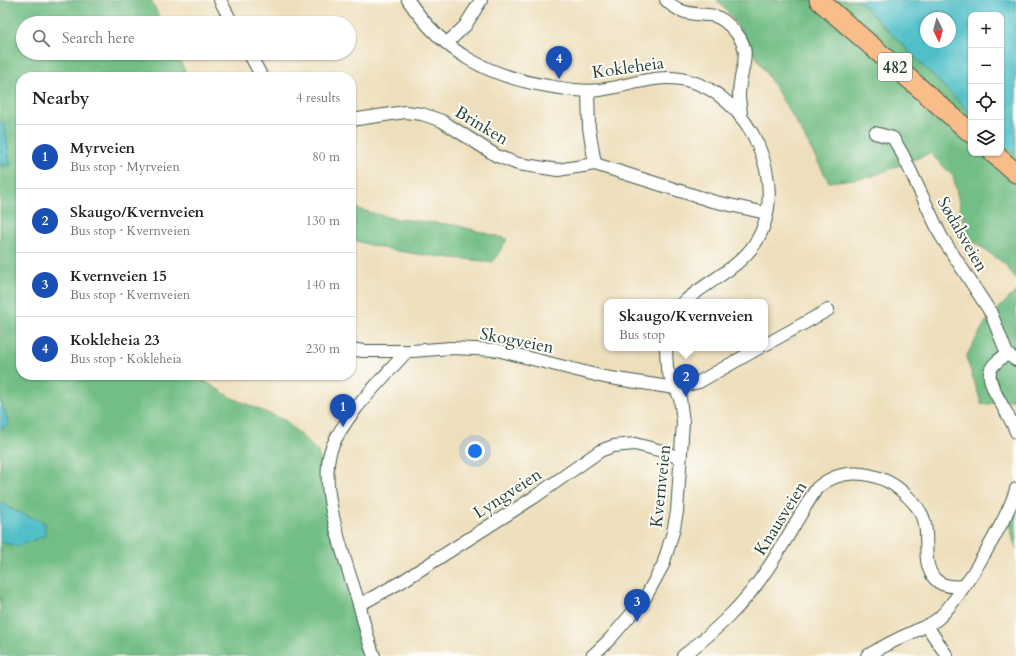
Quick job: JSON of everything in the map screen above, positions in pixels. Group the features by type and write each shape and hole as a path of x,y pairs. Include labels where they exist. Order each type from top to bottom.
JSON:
{"main road":[{"name":"482","path":"819,0 968,131"},
{"path":"996,156 1016,173"}],"street":[{"path":"220,0 228,16"},
{"name":"Kokleheia","path":"408,0 426,24 447,43 485,69 500,75 531,83 588,91 607,89 659,78 673,78 699,84 712,90 724,99 741,117 755,140 768,183 766,213 762,230 747,254 688,299"},
{"path":"447,43 465,26 481,0"},
{"name":"Kokleheia","path":"666,0 676,9 718,17 724,20 743,42 745,56 739,94 741,117"},
{"path":"253,60 259,72"},
{"path":"588,91 590,134 595,164"},
{"name":"Brinken","path":"356,119 405,112 422,114 442,121 497,156 518,164 558,170 595,164 712,201 766,213"},
{"name":"Sødalsveien","path":"874,133 892,138 903,155 942,236 991,313 1011,357"},
{"path":"768,342 828,310"},
{"name":"Skogveien","path":"356,350 407,351 451,348 497,350 604,377 675,388"},
{"path":"374,656 334,517 328,484 327,463 332,446 358,407 407,351"},
{"path":"666,351 668,369 675,388 699,382 754,351"},
{"path":"1011,357 993,365 990,372 990,378 992,387 1016,432"},
{"name":"Kvernveien","path":"592,656 610,639 645,598 663,565 677,512 684,422 680,398 675,388"},
{"name":"Lyngveien","path":"359,605 401,582 533,498 600,452 613,446 635,444 666,452 680,459"},
{"name":"Knausveien","path":"684,656 730,615 745,599 766,571 817,488 828,480 840,476 853,474 873,476 887,480 903,492 914,503 924,519 926,547 933,576 936,580 947,586 964,586"},
{"path":"867,656 927,626 943,614 964,586 994,536 1012,502 1016,489"},
{"path":"927,626 947,656"}],"green space":[{"path":"0,0 151,0 159,16 16,16 16,60 180,60 186,72 16,72 16,380 203,380 230,397 286,421 318,452 371,656 0,656 0,542 18,546 45,523 11,509 0,502 0,430 9,424 0,399 0,165 10,165 5,125 0,121"},
{"path":"717,0 858,0 968,111 968,156 1004,156 1004,145 1016,156 1016,279 1005,264 967,237 953,176 930,153 870,177 829,182 799,127 732,17"},
{"path":"356,208 391,218 455,225 507,239 493,262 421,255 386,249 356,240"},
{"path":"1016,291 1016,399 982,405 966,357 985,323"},
{"path":"1016,512 1016,549 1008,522"}],"water":[{"path":"858,0 1016,0 1016,156 1004,145 1004,12 968,12 968,111"},
{"path":"0,121 5,124 10,166 0,165"},
{"path":"0,399 9,424 0,430"},
{"path":"0,502 11,509 45,523 45,536 17,546 0,542"}],"place":[{"name":"Kokleheia 23","path":"559,79"},
{"name":"Skaugo/Kvernveien","path":"686,397"},
{"name":"Myrveien","path":"343,427"},
{"name":"Kvernveien 15","path":"637,622"}]}
